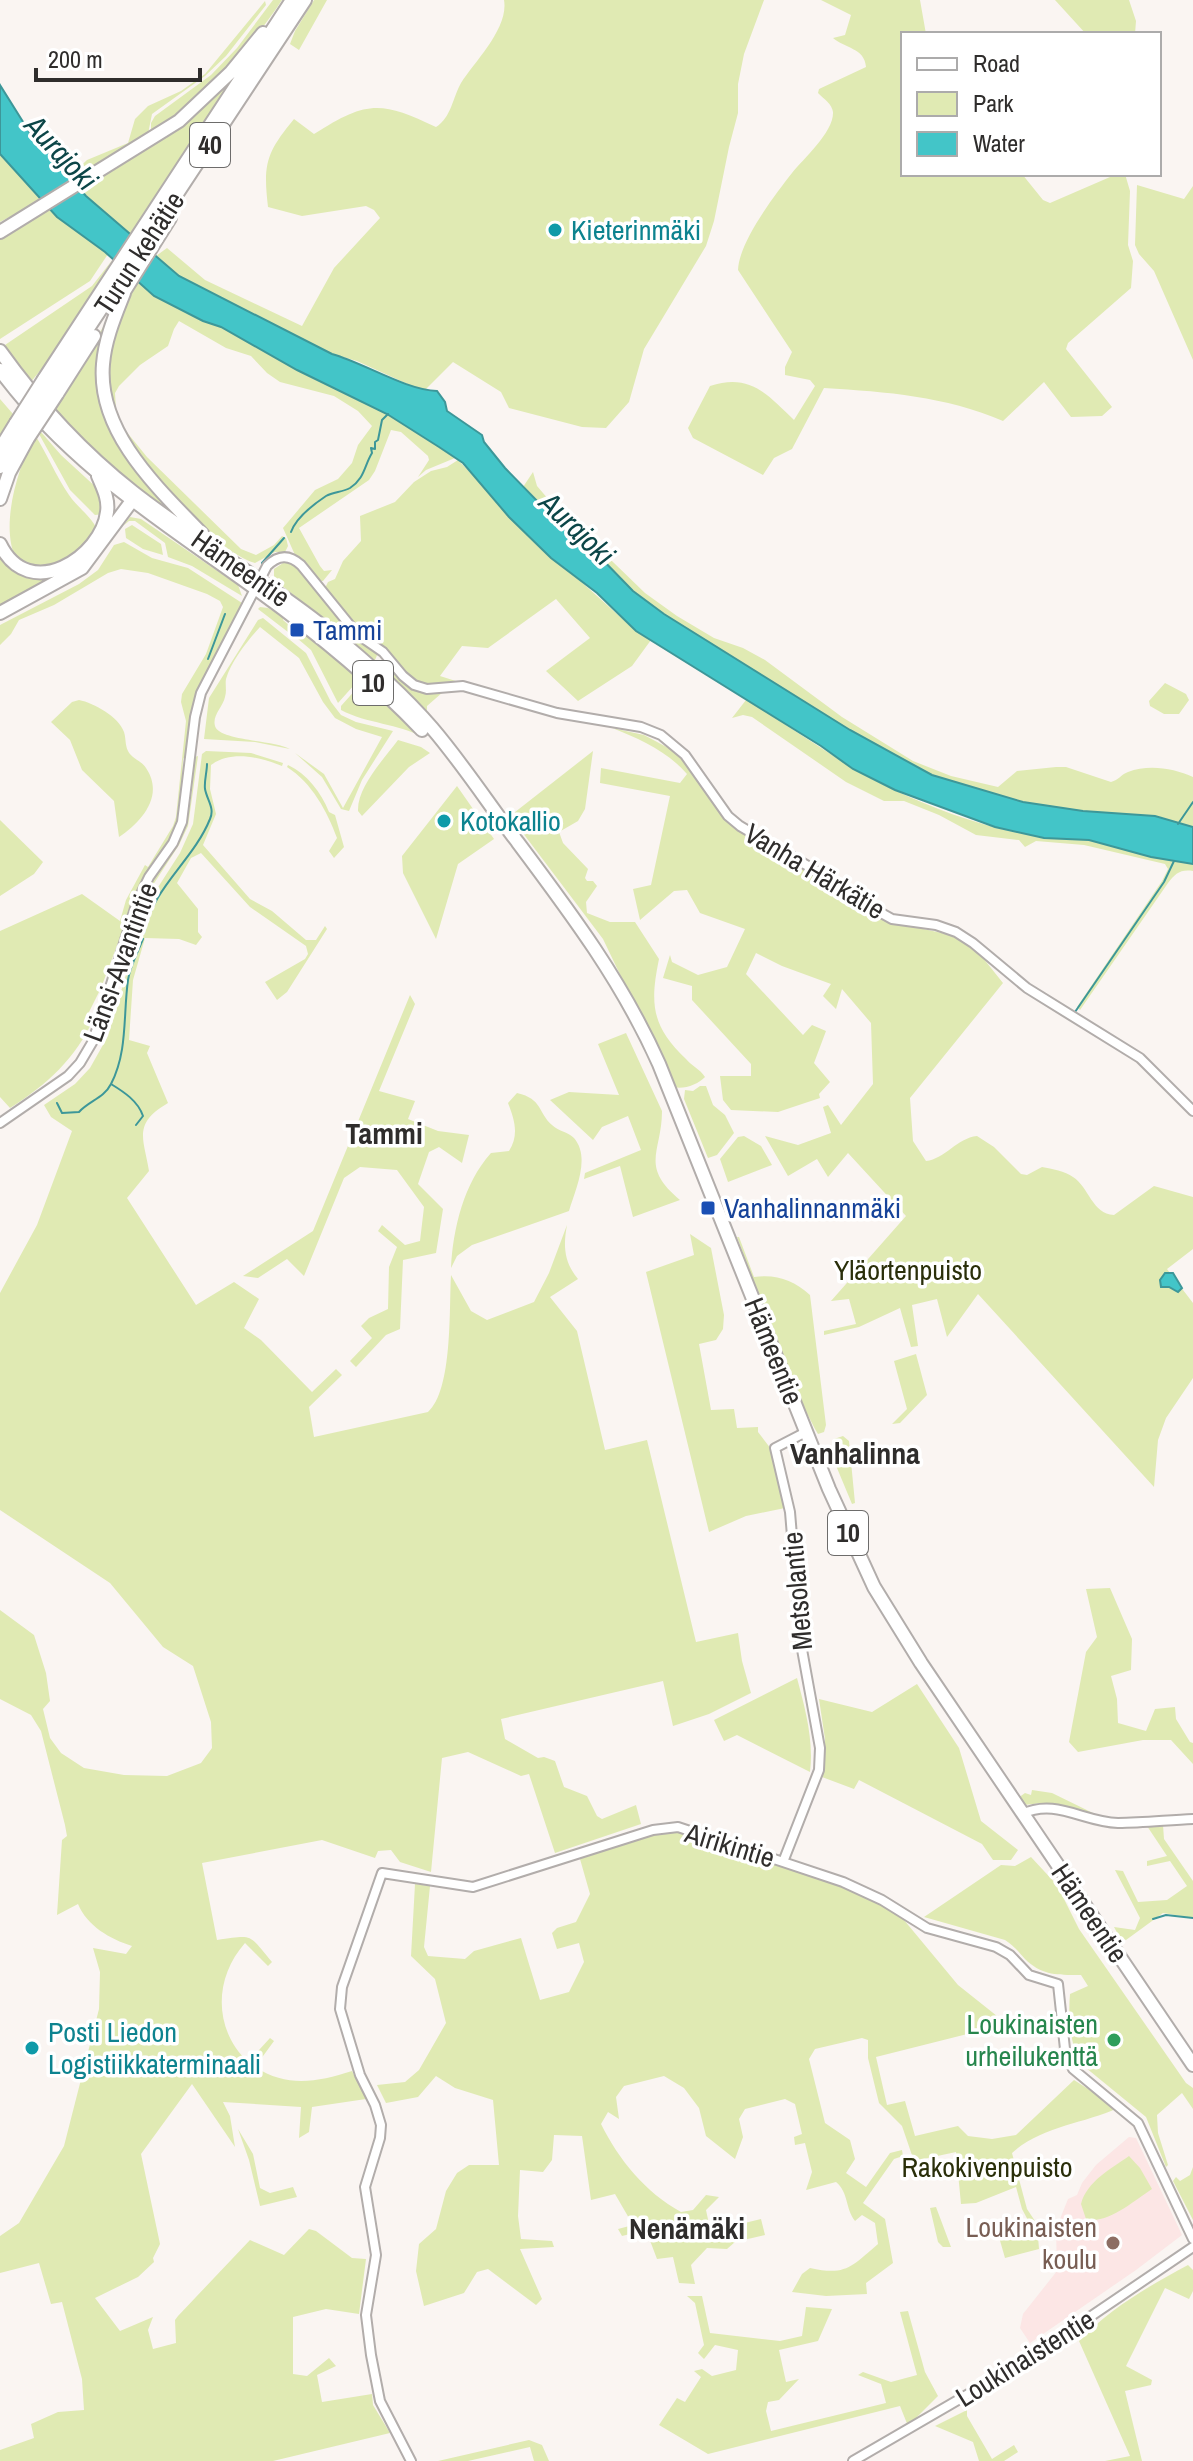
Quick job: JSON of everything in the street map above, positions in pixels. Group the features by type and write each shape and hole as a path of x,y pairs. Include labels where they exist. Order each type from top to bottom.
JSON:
{"highway":[{"name":"Turun kehätie","path":"0,467 50,386 305,0"},
{"name":"Turun kehätie","path":"152,232 290,2"},
{"path":"0,232 158,136 200,103 231,72 290,2"},
{"path":"0,499 22,430 152,232"},
{"path":"116,287 104,355 103,380 109,411 117,431 142,466 219,552"},
{"name":"Hämeentie","path":"0,351 85,451 134,498 219,552 408,715 477,790 584,931 643,1027 845,1527 884,1605 1193,2065"},
{"path":"3,379 26,385"},
{"name":"Hämeentie","path":"3,379 37,418 97,473 259,584"},
{"name":"Turun kehätie","path":"0,449 22,430"},
{"path":"0,544 12,562 37,573 57,571 79,556 95,539 107,513 106,496 97,473"},
{"path":"0,613 78,572 101,546 134,498"}],"street":[{"name":"Vanha Härkätie","path":"259,584 273,560 284,556 296,560 357,634 383,652 403,676 419,687 463,686 557,713 641,727 661,735 685,755 728,816 740,826 892,919 936,925 964,937 1027,988 1140,1058 1193,1111"},
{"name":"Länsi-Avantintie","path":"0,1123 68,1076 89,1050 132,914 149,877 173,843 182,822 195,717 201,693 259,584"},
{"name":"Metsolantie","path":"783,1862 819,1770 820,1748 801,1644 790,1512 775,1448 806,1432"},
{"path":"1022,1814 1035,1808 1048,1807 1098,1821 1193,1819"},
{"name":"Airikintie","path":"411,2461 380,2401 371,2355 366,2315 376,2255 365,2187 381,2125 360,2075 340,2009 342,1987 382,1873 473,1887 666,1827 685,1829 843,1882 882,1900 927,1928 996,1947 1010,1955 1029,1975 1058,1984 1064,2041 1073,2069 1138,2123 1193,2239"},
{"name":"Loukinaistentie","path":"853,2461 1025,2361 1193,2247"}],"shaded area":[{"name":"Loukinaisten koulu","path":"1129,2137 1136,2138 1182,2235 1030,2343 1020,2328 1023,2314 1057,2271 1056,2229 1068,2199 1077,2195 1096,2165"}],"green space":[{"path":"273,0 282,0 239,57 206,91 151,136 151,123 155,116 211,75 237,48"},
{"path":"314,0 327,0 299,50 290,44"},
{"path":"504,0 764,0 744,54 738,84 738,113 706,246 644,349 629,402 606,428 582,427 509,408 501,392 453,362 424,391 357,361 332,354 217,298 179,276 156,256 167,248 205,280 302,326 334,268 380,218 366,206 302,216 268,207 267,169 277,141 294,119 314,134 347,115 374,108 401,112 436,127 445,118 461,83 496,33 504,11"},
{"path":"821,0 920,0 926,32 901,32 901,176 1024,176 1043,200 1050,203 1112,176 1126,176 1130,191 1128,245 1133,261 1131,288 1068,343 1066,349 1112,407 1102,416 1071,417 1044,382 1003,421 937,401 824,388 792,449 774,458 763,475 693,438 688,428 710,386 736,382 757,388 794,420 815,386 810,380 785,375 792,352 738,270 744,246 759,220 829,128 833,112 818,93 819,89 866,67 858,52 833,38 845,35 851,15"},
{"path":"1055,0 1129,0 1136,21 1135,32 1084,32"},
{"path":"265,1 266,5 226,56 205,76 152,114 148,134 96,169 101,177 180,124 252,51 131,236 98,208 69,177 87,160 128,143 135,119 148,106 181,91 205,74"},
{"path":"0,154 42,200 0,222"},
{"path":"1137,185 1184,199 1193,186 1193,360 1154,271 1135,245"},
{"path":"48,208 108,254 90,281 0,339 0,238"},
{"path":"113,259 53,355 30,383 2,347 92,286"},
{"path":"138,282 154,296 221,327 298,370 388,414 455,458 426,470 418,477 429,460 428,456 401,432 391,430 369,480 299,528 320,566 324,571 332,570 323,581 318,581 295,555 283,528 315,490 338,479 352,463 358,445 372,426 358,411 334,396 280,382 251,356 226,348 179,321 168,346 140,365 119,386 115,393 116,410 121,425 147,457 241,549 256,555 274,545 282,536 286,538 288,546 285,552 275,552 255,563 239,556 204,529 168,493 128,443 115,418 109,398 107,363 118,321"},
{"path":"105,324 108,326 103,405 192,527 118,472 52,408"},
{"path":"0,399 13,414 0,438"},
{"path":"41,432 98,489 104,514 95,515 70,490 39,434"},
{"path":"35,435 69,495 97,529 71,559 39,570 16,559 10,530 17,480"},
{"path":"458,460 509,517 636,631 651,640 632,666 578,701 546,671 590,638 556,599 488,648 462,646 440,676 462,683 423,686 396,668 341,611 325,588 328,582 335,579 343,561 361,541 360,516 395,502 414,482"},
{"path":"533,472 537,486 549,500 645,593 714,638 765,660 842,717 913,761 951,776 998,787 1017,771 1056,767 1066,767 1111,782 1128,772 1144,768 1178,771 1193,777 1193,827 1155,816 1083,811 1023,802 932,775 850,730 664,614 633,591 597,554 586,551 523,487"},
{"path":"130,517 141,519 238,585 242,596 192,566 168,557 165,543 135,521 123,526"},
{"path":"132,525 161,544 163,555 143,549 126,538 125,529"},
{"path":"124,542 152,558 188,568 242,603 198,692 188,752 183,759 180,819 138,890 89,1012 94,1018 78,1046 59,1069 10,1108 0,1097 0,931 82,894 120,921 126,900 176,817 186,721 182,694 206,654 223,607 220,601 207,594 148,573 121,569 19,620 0,645 0,625 79,584 98,570 114,545"},
{"path":"0,550 18,569 79,563 0,607"},
{"path":"286,561 300,568 344,624 339,628 331,621 329,624 274,579 274,569"},
{"path":"260,607 284,617 283,620 291,627 288,632 258,609"},
{"path":"263,618 306,653 341,715 393,731 362,780 349,811 341,809 322,777 295,753 324,774 343,808 382,737 335,718 299,658 260,627 228,672 226,695 215,718 215,726 226,735 290,749 255,742 204,739 209,698 258,620"},
{"path":"346,628 378,653 375,660 367,659 345,636 343,632"},
{"path":"294,629 298,632 301,630 357,675 355,684 338,703 311,650 291,633"},
{"path":"385,659 415,690 443,692 427,706 427,711 451,740 448,742 380,671 379,663"},
{"path":"1165,683 1186,694 1189,700 1179,714 1164,714 1150,706 1149,701"},
{"path":"367,684 424,738 341,710 358,687"},
{"path":"79,700 99,707 117,721 124,732 128,751 144,766 151,778 152,798 148,807 135,824 119,837 114,801 82,770 70,740 51,722 72,702"},
{"path":"746,700 873,779 947,812 1024,834 1092,841 1193,864 1193,871 1181,872 1171,880 1080,1010 1077,1007 1162,881 1168,869 1165,864 1084,845 1036,841 1025,847 1019,840 976,835 904,801 884,801 846,782 752,717 743,715 732,718"},
{"name":"Yläortenpuisto","path":"612,728 644,735 674,751 683,759 723,817 742,832 883,920 955,936 983,958 1003,983 910,1098 913,1141 926,1161 939,1157 963,1140 977,1136 994,1147 1021,1174 1027,1175 1042,1167 1070,1175 1101,1210 1114,1215 1154,1186 1193,1197 1193,1249 1167,1269 1193,1303 1193,1378 1166,1418 1158,1440 1154,1487 978,1294 947,1337 937,1299 912,1305 918,1346 911,1347 900,1308 859,1327 824,1335 824,1331 856,1324 849,1299 831,1301 906,1216 848,1153 828,1177 817,1159 788,1176 765,1136 798,1145 831,1133 823,1107 828,1105 841,1125 873,1084 871,1023 842,989 836,1009 823,996 831,984 756,953 746,974 803,1035 812,1025 826,1031 814,1063 830,1082 819,1094 820,1098 778,1112 731,1110 723,1100 720,1076 751,1076 751,1064 692,1000 692,986 663,978 670,955 672,962 698,975 727,967 745,929 700,913 687,890 674,891 640,920 633,889 651,885 670,796 600,783 601,768 680,783 687,774 662,752"},
{"path":"398,740 430,753 409,767 362,816 358,811 362,792"},
{"path":"206,751 251,753 283,763 282,766 236,756 211,765 210,789 216,814 203,845 250,899 272,911 306,940 316,940 325,926 327,929 287,992 277,1000 265,982 305,959 308,954 306,946 250,907 201,853 191,858 177,883 198,909 198,932 202,937 196,945 179,939 145,938 133,980 129,1040 150,1046 147,1053 168,1103 145,1125 143,1141 149,1171 127,1198 196,1305 234,1282 259,1299 244,1328 261,1340 312,1392 336,1369 342,1375 309,1407 314,1437 428,1412 436,1401 446,1368 451,1275 471,1311 487,1320 534,1302 567,1225 566,1254 578,1279 550,1297 577,1331 605,1450 647,1440 696,1642 738,1633 751,1693 709,1714 673,1726 663,1681 501,1719 505,1739 538,1758 555,1761 564,1787 587,1796 597,1816 602,1819 636,1805 641,1824 555,1853 529,1774 521,1776 468,1752 442,1758 431,1872 400,1862 391,1850 378,1851 375,1858 322,1840 202,1863 217,1940 249,1938 272,1962 268,1966 245,1943 227,1972 223,1987 223,2019 237,2049 248,2062 270,2038 274,2041 255,2067 279,2078 303,2081 352,2071 366,2099 312,2107 309,2132 299,2138 301,2107 223,2102 230,2116 235,2147 192,2084 141,2154 160,2244 154,2262 138,2277 95,2298 120,2331 153,2317 148,2330 153,2349 176,2343 175,2320 250,2240 284,2255 309,2229 316,2231 352,2258 366,2259 359,2314 326,2309 293,2317 293,2374 307,2376 329,2358 336,2366 317,2375 322,2402 372,2394 373,2405 390,2433 273,2461 0,2461 0,2450 34,2438 31,2424 58,2412 84,2410 82,2379 62,2302 51,2304 39,2263 0,2273 0,2236 19,2223 64,2146 99,2009 100,1972 93,1948 126,1954 132,1946 100,1931 87,1919 78,1904 57,1915 62,1840 67,1836 65,1825 41,1731 31,1715 0,1699 0,1610 34,1635 46,1673 50,1701 43,1709 50,1738 61,1753 84,1768 124,1775 167,1776 201,1763 212,1748 211,1722 193,1666 163,1647 110,1583 0,1510 0,1293 37,1225 72,1131 51,1117 44,1105 75,1084 90,1068 108,1036 146,906 180,853 193,824 202,754"},
{"path":"593,751 585,809 578,821 559,832 563,843 588,869 587,881 593,881 597,886 586,902 587,913 610,922 635,922 659,959 654,989 656,1013 674,1047 705,1077 691,1086 674,1087 603,939 510,816"},
{"path":"198,756 188,826 149,891 133,932 145,892 183,832 190,805 195,757"},
{"path":"288,765 307,779 322,797 329,812 335,815 344,847 334,858 329,851 337,838 328,818 318,798"},
{"path":"457,786 494,839 458,864 436,939 403,873 402,856"},
{"path":"0,820 43,862 34,874 0,896"},
{"path":"410,995 415,1004 379,1091 415,1101 408,1119 438,1131 469,1135 462,1163 439,1147 429,1152 418,1184 443,1209 436,1253 403,1260 400,1329 386,1335 356,1367 350,1361 372,1338 361,1326 369,1318 388,1309 389,1267 397,1247 378,1231 382,1225 405,1245 420,1241 424,1207 397,1170 360,1167 344,1178 304,1276 287,1259 258,1278 243,1276 313,1231"},
{"path":"626,1033 662,1111 656,1168 667,1188 680,1200 633,1217 620,1166 584,1179 585,1173 641,1150 628,1116 602,1127 593,1140 550,1100 569,1092 619,1095 598,1044"},
{"path":"706,1086 713,1105 725,1115 734,1133 717,1155 708,1158 684,1099 685,1090 693,1091"},
{"path":"517,1093 536,1103 552,1125 572,1136 579,1146 580,1174 569,1211 472,1245 457,1256 451,1268 457,1222 467,1192 491,1153 509,1151 512,1145 515,1128 508,1103"},
{"path":"744,1136 761,1146 772,1165 728,1182 720,1159 738,1137"},
{"path":"690,1234 711,1248 724,1315 723,1329 716,1340 699,1344 711,1410 734,1409 737,1428 758,1427 758,1432 771,1449 785,1508 746,1516 709,1532 646,1272 694,1255"},
{"path":"737,1237 754,1277 784,1279 810,1295 826,1425 824,1432 818,1434 792,1384"},
{"path":"916,1354 927,1395 900,1423 892,1424 907,1409 894,1361"},
{"path":"843,1436 849,1441 855,1503 852,1504 832,1456 834,1439"},
{"path":"1110,1588 1132,1639 1131,1670 1111,1676 1117,1699 1118,1723 1146,1731 1155,1709 1175,1707 1176,1719 1193,1743 1193,1764 1171,1740 1143,1740 1078,1752 1069,1742 1086,1652 1097,1637 1086,1589"},
{"path":"797,1678 810,1736 810,1772 737,1735 724,1741 714,1720"},
{"path":"917,1684 959,1748 981,1821 1018,1850 1011,1860 993,1860 982,1844 859,1780 854,1789 822,1777 825,1739 819,1699 872,1712"},
{"path":"1032,1790 1052,1793 1097,1815 1042,1803 1024,1805 1018,1798 1025,1793 1031,1795"},
{"path":"1163,1825 1164,1839 1193,1881 1193,1918 1163,1913 1126,1940 1120,1938 1114,1927 1135,1930 1140,1918 1115,1870 1123,1871 1138,1902 1167,1900 1187,1886 1170,1861 1147,1866 1147,1861 1167,1856 1147,1826"},
{"name":"Rakokivenpuisto","path":"666,1832 683,1832 820,1878 881,1904 904,1920 958,1985 1007,2024 876,2057 887,2105 905,2101 915,2136 958,2126 968,2136 992,2139 1016,2135 1074,2080 1118,2108 1049,2131 1012,2153 1027,2209 1037,2224 1039,2249 1005,2258 999,2237 1030,2224 1016,2187 976,2203 961,2204 956,2152 914,2161 902,2126 879,2103 868,2058 868,2040 862,2038 815,2049 809,2059 825,2123 850,2140 855,2159 846,2173 866,2187 890,2153 902,2150 903,2156 894,2159 863,2203 885,2219 893,2263 866,2283 867,2294 826,2296 792,2292 802,2274 810,2268 832,2271 847,2268 878,2244 875,2223 862,2215 855,2221 836,2182 806,2190 812,2172 805,2143 795,2145 794,2137 802,2134 795,2104 785,2099 745,2109 739,2119 743,2137 735,2159 706,2136 699,2108 684,2088 664,2076 624,2086 616,2097 619,2119 608,2112 601,2124 616,2150 645,2185 681,2212 693,2210 706,2195 719,2197 706,2210 709,2224 720,2229 761,2219 765,2235 735,2242 727,2249 707,2248 691,2265 695,2284 679,2283 673,2257 657,2259 646,2230 622,2236 618,2229 633,2225 615,2194 591,2200 582,2136 554,2135 552,2160 543,2172 520,2170 518,2216 521,2239 552,2241 554,2247 520,2249 542,2299 536,2305 488,2269 477,2272 464,2293 424,2306 416,2271 419,2244 436,2229 446,2191 457,2173 469,2165 499,2165 493,2100 455,2088 436,2076 418,2097 386,2103 377,2085 405,2082 419,2070 446,2023 435,1979 411,1956 415,1884 430,1886 424,1947 428,1956 465,1959 474,1951 521,1938 540,2000 569,1992 584,1962 579,1943 557,1949 552,1933 557,1928 576,1922 590,1894 580,1859"},
{"path":"1031,1857 1057,1885 1079,1929 1186,2083 1193,2088 1193,2109 1182,2093 1157,2115 1166,2167 1146,2117 1080,2063 1072,2038 1069,2011 1070,1994 1088,1986 1081,1975 1044,1972 1031,1965 1005,1940 924,1917 1001,1865 1015,1866"},
{"path":"238,2129 253,2154 260,2188 270,2193 293,2187 297,2197 260,2206"},
{"path":"1129,2156 1152,2189 1112,2215 1086,2219 1081,2204 1088,2189 1100,2176"},
{"path":"1193,2167 1193,2220 1173,2181 1176,2177 1180,2181 1190,2175"},
{"path":"936,2207 951,2247 943,2247 938,2242 930,2208"},
{"path":"1188,2265 1193,2270 1193,2291 1189,2299 1165,2288 1126,2366 1152,2380 1151,2385 1125,2391 1142,2461 1105,2461 1130,2456 1079,2341 1116,2308"},
{"path":"687,2296 702,2296 710,2333 780,2341 802,2336 806,2307 832,2309 818,2341 779,2350 786,2382 799,2379 779,2400 768,2402 766,2411 771,2431 886,2403 881,2384 858,2375 863,2372 891,2382 917,2375 900,2312 908,2311 925,2372 938,2396 908,2426 900,2406 708,2454 659,2425 677,2398 685,2402 701,2377 694,2371 702,2369 712,2376 736,2370 738,2350 715,2345 704,2359 698,2353 704,2345 695,2303"},
{"path":"967,2410 967,2416 992,2459 1014,2445 1018,2452 1004,2461 979,2461 973,2442 935,2426"},
{"path":"529,2440 542,2445 549,2461 534,2461 530,2447 468,2461 438,2461"}],"water":[{"path":"0,85 30,133 86,196 179,276 332,354 412,386 437,391 447,411 482,435 505,468 586,551 597,554 633,591 664,614 850,730 932,775 1023,802 1083,811 1155,816 1193,827 1193,864 1151,857 1089,840 1044,838 995,827 895,790 853,769 636,631 597,593 551,558 509,517 463,463 387,414 297,370 221,327 154,296 105,252 57,217 0,154"},
{"path":"1165,1273 1173,1273 1182,1288 1178,1292 1161,1287 1160,1280"}],"waterway":[{"path":"291,532 316,503 350,488 359,480 372,453 371,448 375,449 382,420 388,414"},
{"path":"262,563 284,538"},
{"path":"208,659 225,614"},
{"path":"144,933 155,902 194,848 210,819 211,808 205,786 207,764"},
{"path":"1178,824 1193,802"},
{"path":"1075,1012 1164,882 1174,861"},
{"path":"57,1103 62,1113 79,1112 111,1084 123,1046 129,975 143,939"},
{"path":"111,1084 138,1106 143,1116 136,1125"},
{"path":"1153,1919 1166,1915 1193,1918"}],"place":[{"name":"Kieterinmäki","path":"555,230"},
{"name":"Tammi","path":"297,630"},
{"name":"Kotokallio","path":"444,821"},
{"name":"Vanhalinnanmäki","path":"708,1208"},
{"name":"Loukinaisten urheilukenttä","path":"1114,2040"},
{"name":"Posti Liedon Logistiikkaterminaali","path":"32,2048"},
{"name":"Loukinaisten koulu","path":"1113,2243"}],"district":[{"name":"Tammi","path":"384,1134"},
{"name":"Vanhalinna","path":"855,1454"},
{"name":"Nenämäki","path":"687,2229"}],"water label":[{"name":"Aurajoki","path":"61,153"},
{"name":"Aurajoki","path":"577,529"}]}
